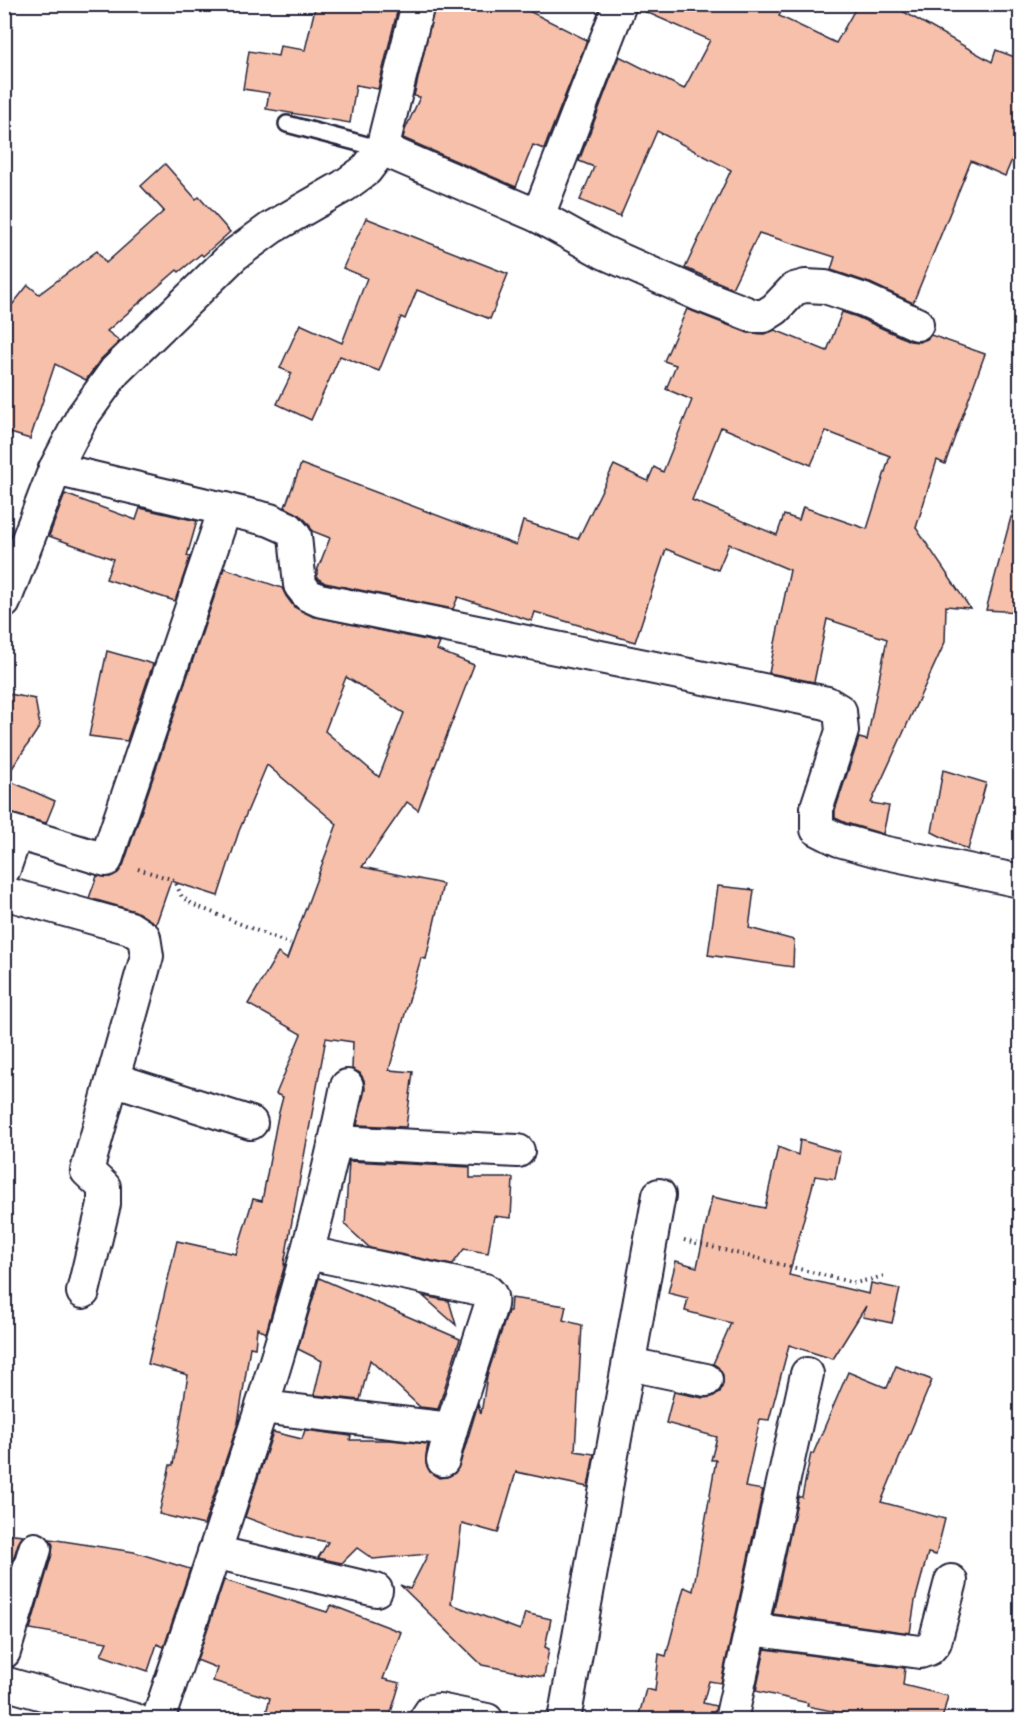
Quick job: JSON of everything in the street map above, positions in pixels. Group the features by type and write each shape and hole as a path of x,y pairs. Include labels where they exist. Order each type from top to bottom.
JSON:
{"street":[{"path":"4,602 55,469 82,417 115,371 234,255 271,228 344,186 366,170 382,149 418,4"},
{"path":"538,216 620,4"},
{"path":"382,149 538,216 603,252 754,316 764,316 775,309 794,289 805,286 825,287 864,300 917,324"},
{"path":"55,469 270,520 288,528 295,536 300,585 308,595 320,600 827,703 840,711 842,731 817,807 816,829 839,840 882,852 1020,881"},
{"path":"4,869 10,831 106,860 225,509"},
{"path":"4,893 130,928 144,937 147,956 87,1170 104,1187 104,1204 84,1292"},
{"path":"113,1079 251,1123"},
{"path":"158,1719 262,1407 308,1253 336,1142 347,1086"},
{"path":"336,1142 518,1151"},
{"path":"564,1719 659,1195"},
{"path":"308,1253 474,1287 490,1293 492,1298 443,1460"},
{"path":"629,1364 706,1380"},
{"path":"731,1719 807,1374"},
{"path":"262,1407 451,1429"},
{"path":"4,1652 35,1549"},
{"path":"214,1552 376,1590"},
{"path":"751,1629 920,1652 928,1649 935,1642 951,1581"},
{"path":"4,1683 135,1719"},
{"path":"424,1719 431,1712 439,1710 487,1719"}],"lane":[{"path":"287,124 382,149"}],"path":[{"path":"106,860 174,880 182,897 194,904 290,945"},
{"path":"651,1233 855,1283 885,1276"}],"building":[{"path":"316,4 399,4 378,89 356,85 350,123 266,109 269,93 243,89 249,51 278,56 280,46 305,50"},
{"path":"435,4 515,4 587,40 544,149 533,145 516,187 403,138 420,97 414,96"},
{"path":"638,4 785,4 779,16 836,43 858,4 890,4 992,62 996,50 1020,59 1020,141 1005,176 971,161 913,303 870,283 831,270 835,257 759,233 732,288 685,268 731,170 657,131 620,217 580,200 594,167 579,161 619,56 684,89 710,40 637,8"},
{"path":"165,164 230,232 203,256 201,254 179,272 177,270 107,331 120,341 100,360 86,380 55,364 30,439 4,431 4,315 28,285 39,294 97,251 106,263 164,211 141,186"},
{"path":"366,218 508,274 490,319 417,290 405,319 401,317 379,371 340,356 311,420 277,404 292,373 280,368 300,324 342,343 367,278 343,268"},
{"path":"687,309 748,333 764,334 775,330 827,351 842,312 910,341 919,342 931,335 985,354 945,464 937,460 916,528 970,608 946,606 945,642 871,803 889,806 883,834 835,818 835,810 859,738 867,740 887,639 827,619 814,682 769,673 790,570 729,544 718,570 666,549 635,642 535,612 532,621 458,597 453,609 325,583 317,578 317,571 330,538 312,531 301,516 285,507 301,464 516,545 523,521 578,539 614,465 648,481 654,467 663,472 692,400 666,389 676,365 664,361","holes":["721,427 811,465 826,431 890,456 867,529 803,507 799,520 784,515 777,535 692,500"]},
{"path":"65,494 136,520 140,508 197,521 187,556 190,557 175,601 106,579 113,559 49,536"},
{"path":"1011,517 1020,518 1020,612 986,610"},
{"path":"224,568 282,588 294,607 312,616 440,643 437,650 474,665 418,810 407,802 362,867 443,884 426,959 421,958 389,1070 413,1072 406,1127 357,1125 365,1089 360,1073 352,1069 353,1042 326,1038 285,1264 266,1333 257,1328 255,1348 250,1347 238,1423 204,1525 159,1514 170,1465 173,1465 188,1375 148,1364 177,1241 236,1254 253,1199 262,1201 283,1097 276,1094 301,1034 248,1004 278,953 287,959 337,824 267,765 239,831 218,896 171,881 156,924 135,911 89,898 97,876 110,877 118,873 123,866","holes":["346,677 404,713 379,777 325,731"]},
{"path":"107,651 153,664 127,741 89,736"},
{"path":"4,693 35,699 40,726 5,779 55,801 46,823 4,812"},
{"path":"943,770 986,783 968,850 932,832"},
{"path":"718,886 754,890 749,928 794,940 793,967 708,955"},
{"path":"800,1140 840,1152 835,1179 815,1176 789,1275 869,1294 871,1283 900,1289 892,1323 863,1317 866,1306 833,1359 789,1345 769,1420 760,1419 745,1487 763,1490 721,1683 709,1681 703,1703 716,1706 713,1719 638,1719 646,1689 655,1691 659,1654 666,1656 684,1587 693,1591 716,1460 711,1460 717,1437 666,1423 674,1392 703,1398 712,1397 720,1392 723,1375 713,1364 731,1323 685,1311 688,1298 668,1293 676,1261 697,1267 712,1197 765,1208 778,1147 798,1155"},
{"path":"349,1161 470,1167 470,1178 513,1178 511,1218 494,1216 488,1253 464,1249 452,1265 370,1248 345,1225"},
{"path":"319,1278 460,1339 438,1409 420,1407 370,1360 360,1400 314,1395 322,1361 298,1349"},
{"path":"423,1296 449,1301 456,1325"},
{"path":"511,1298 566,1306 563,1320 582,1325 575,1451 594,1454 588,1487 516,1472 498,1533 462,1523 451,1604 520,1630 525,1613 551,1619 545,1647 549,1649 544,1677 482,1665 400,1585 410,1589 428,1554 373,1559 357,1548 342,1563 318,1558 328,1542 296,1536 245,1517 273,1432 302,1439 305,1430 351,1436 350,1440 390,1440 428,1444 426,1464 430,1472 439,1478 455,1473 460,1464 478,1404 481,1414 487,1376 508,1311 510,1311"},
{"path":"896,1366 932,1380 881,1502 945,1519 936,1555 928,1553 915,1601 910,1633 773,1614 798,1497 802,1497 811,1453 813,1454 848,1372 887,1388"},
{"path":"4,1533 23,1535 4,1588"},
{"path":"50,1539 134,1552 190,1569 164,1647 157,1644 148,1671 101,1655 107,1642 30,1629 52,1554 53,1545"},
{"path":"224,1580 327,1612 331,1605 401,1632 383,1679 400,1683 389,1719 289,1719 266,1713 270,1698 213,1681 217,1668 197,1660"},
{"path":"765,1649 905,1668 903,1685 948,1696 942,1719 862,1719 756,1691"}]}
